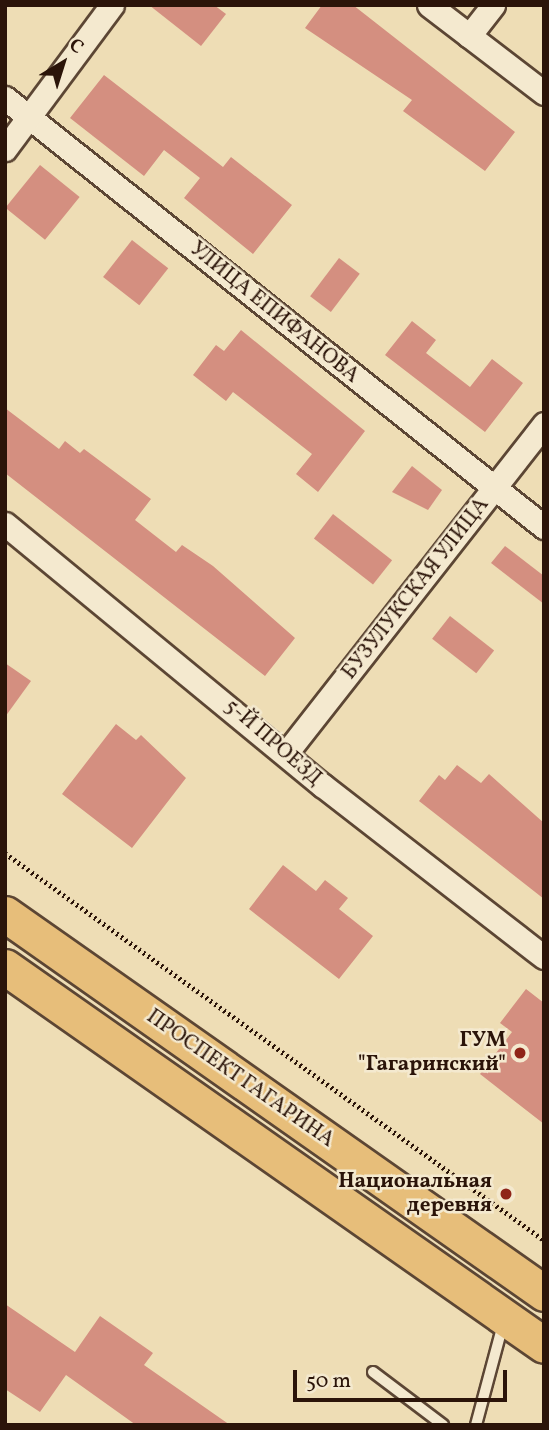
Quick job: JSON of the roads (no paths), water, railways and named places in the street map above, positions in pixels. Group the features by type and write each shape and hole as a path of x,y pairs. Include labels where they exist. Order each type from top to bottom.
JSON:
{"main road":[{"name":"ПРОСПЕКТ ГАГАРИНА","path":"5,914 544,1293"},
{"name":"ПРОСПЕКТ ГАГАРИНА","path":"5,967 544,1345"}],"street":[{"path":"5,149 112,5"},
{"path":"429,5 544,93"},
{"path":"469,36 493,5"},
{"name":"УЛИЦА ЕПИФАНОВА","path":"5,98 544,527"},
{"name":"БУЗУЛУКСКАЯ УЛИЦА","path":"287,752 544,424"},
{"name":"5-Й ПРОЕЗД","path":"5,524 544,957"}],"lane":[{"path":"476,1425 505,1318"},
{"path":"373,1372 443,1425"}],"place":[{"name":"ГУМ \"Гагаринский\"","path":"520,1053"},
{"name":"Национальная деревня","path":"506,1194"}]}
